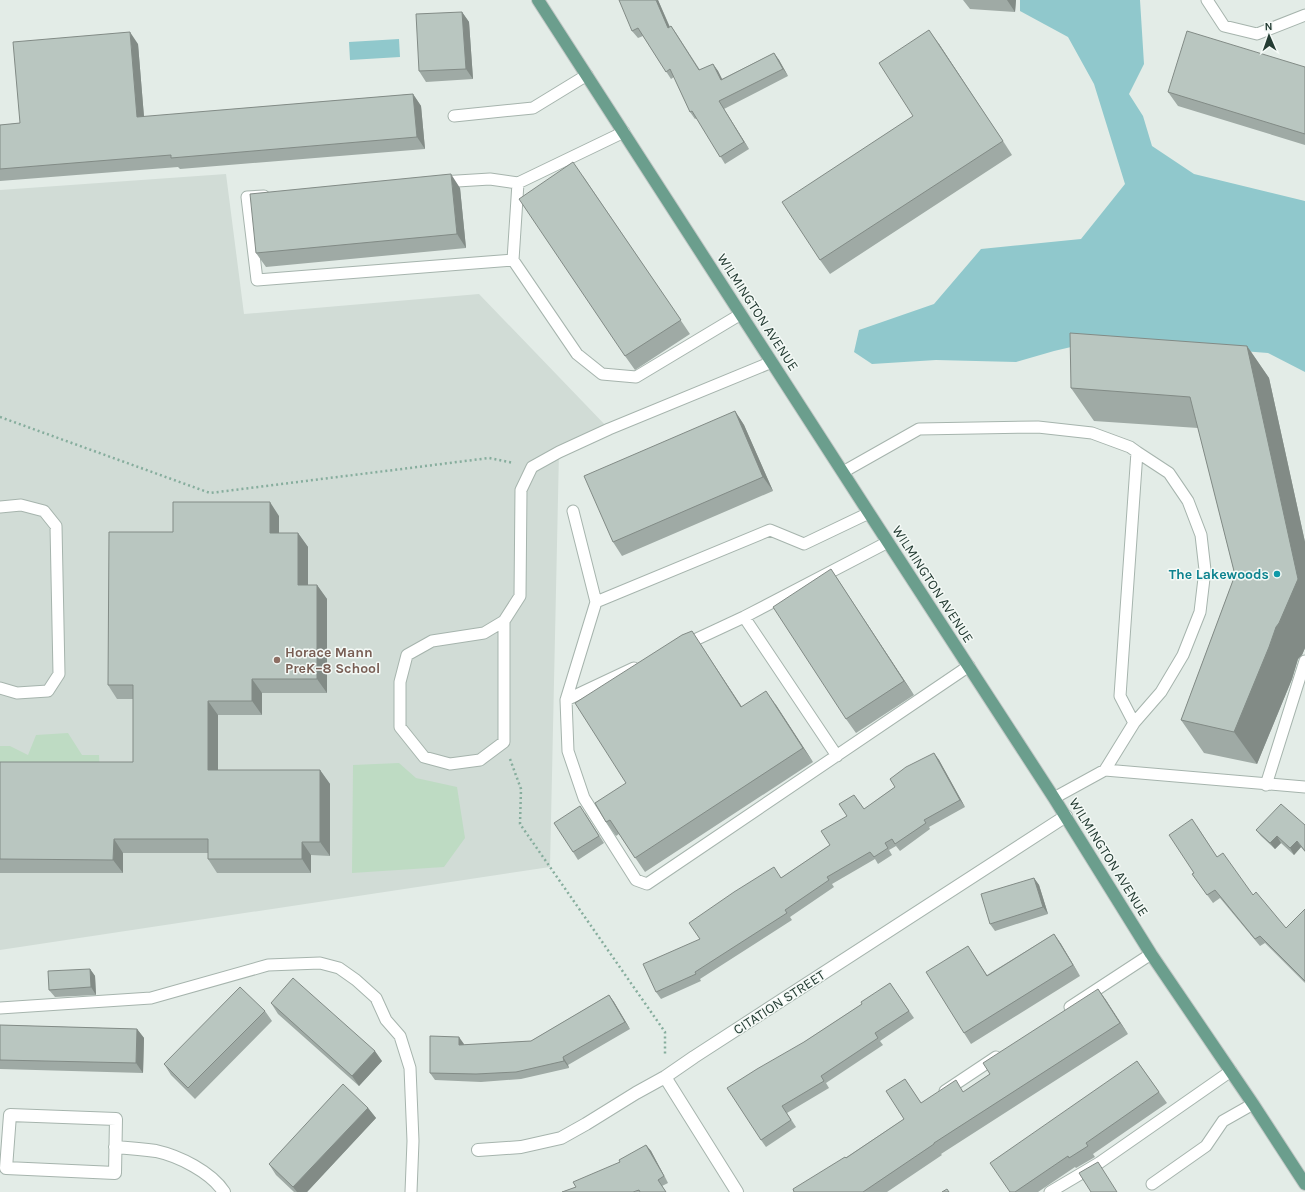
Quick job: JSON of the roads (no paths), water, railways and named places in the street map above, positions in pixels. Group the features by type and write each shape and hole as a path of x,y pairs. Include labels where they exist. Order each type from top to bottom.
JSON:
{"main road":[{"name":"WILMINGTON AVENUE","path":"538,0 1066,816 1151,954 1303,1178"}],"street":[{"name":"CITATION STREET","path":"478,1150 521,1147 561,1138 586,1124 636,1093 665,1078 700,1052 1066,816"},
{"path":"665,1078 737,1192"},
{"path":"10,1115 116,1119 115,1147 115,1173 6,1168 10,1115"},
{"path":"115,1147 156,1151 173,1156 195,1166 218,1184 224,1192"}],"lane":[{"path":"1207,0 1224,26 1257,34 1305,15"},
{"path":"454,116 533,108 587,75"},
{"path":"428,183 490,179 518,183 624,132"},
{"path":"518,183 512,260 578,354 602,374 636,377 741,314"},
{"path":"278,194 247,197 257,280 512,260"},
{"path":"504,621 504,742 480,760 450,764 424,757 400,727 400,682 407,655 432,641 484,633 504,621 520,596 521,490 532,467 559,452 609,429 772,362"},
{"path":"843,472 919,430 1038,427 1092,433 1130,447 1170,473 1188,501 1201,535 1206,570 1200,612 1183,655 1161,692 1134,723 1105,770 1054,798"},
{"path":"1134,723 1120,696 1137,452"},
{"path":"0,507 21,506 44,511 56,526 59,674 48,691 17,693 0,688"},
{"path":"573,511 596,602 566,700 568,751 584,798 636,880 647,884 969,666"},
{"path":"596,602 770,530 804,544 869,513"},
{"path":"672,650 744,617 888,542"},
{"path":"744,617 837,756"},
{"path":"1266,785 1305,661"},
{"path":"566,700 644,664"},
{"path":"1105,770 1266,785 1305,787"},
{"path":"1061,1013 1151,954"},
{"path":"0,1008 151,998 268,965 320,963 339,968 356,980 376,998 386,1020 400,1036 410,1068 413,1141 412,1192"},
{"path":"939,1095 1003,1052"},
{"path":"1050,1192 1099,1163 1231,1071"},
{"path":"1152,1184 1206,1146 1223,1121 1253,1104"}],"water":[{"path":"1020,0 1140,0 1144,64 1129,94 1143,116 1152,146 1194,174 1305,201 1305,372 1268,353 1101,340 1016,362 936,360 872,364 854,352 859,330 934,304 981,249 1081,239 1125,184 1094,84 1068,37 1020,11"},
{"path":"399,39 400,57 350,60 349,42"}],"place":[{"name":"The Lakewoods","path":"1277,574"},
{"name":"Horace Mann PreK–8 School","path":"277,660"}]}
